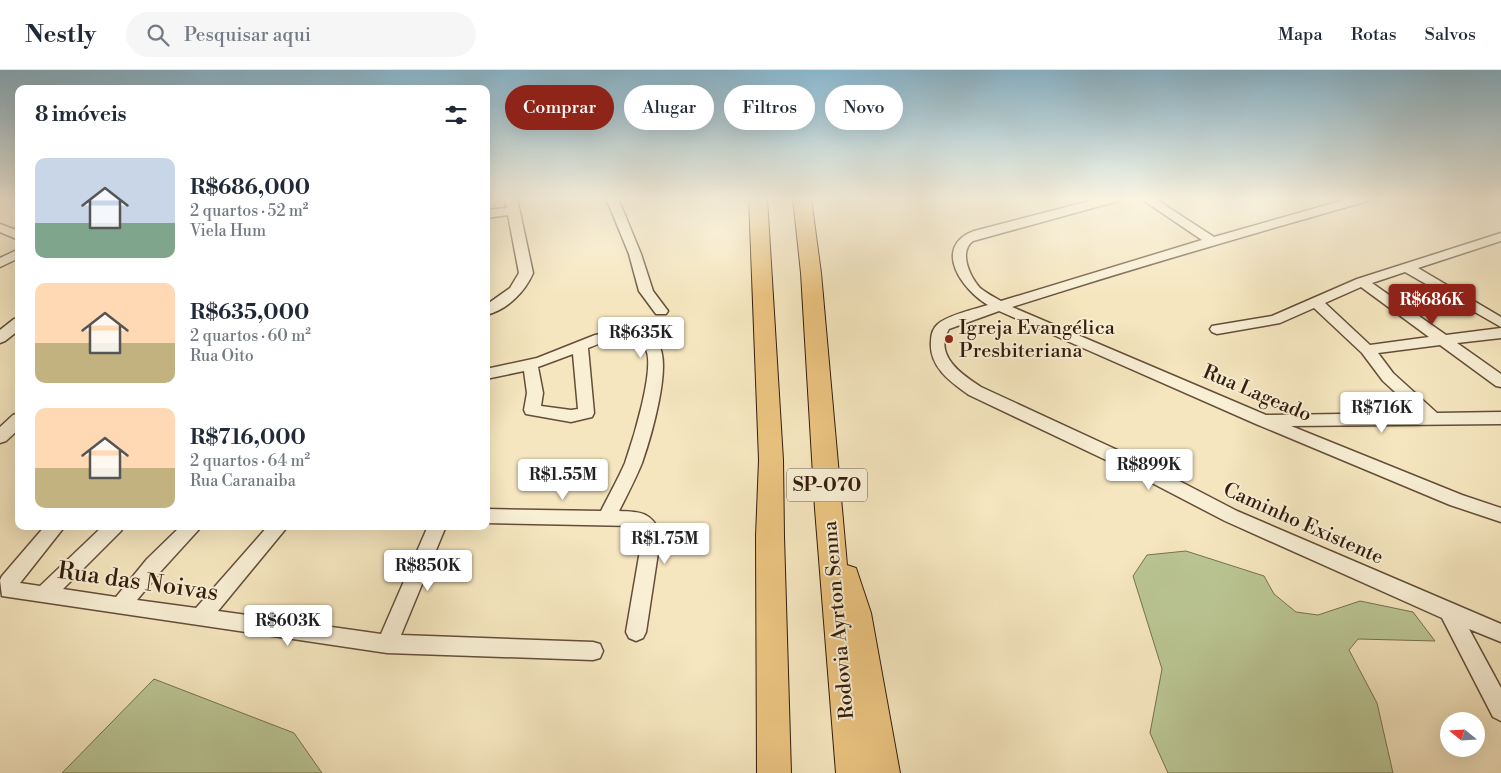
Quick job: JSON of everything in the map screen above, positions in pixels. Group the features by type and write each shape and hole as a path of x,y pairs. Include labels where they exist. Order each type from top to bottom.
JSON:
{"highway":[{"name":"SP-070","path":"760,231 771,460 770,536 774,773"},
{"name":"Rodovia Ayrton Senna","path":"806,231 811,273 828,509 853,773"},
{"path":"828,509 856,613 883,773"}],"street":[{"path":"490,309 514,294 522,284 526,273 517,231"},
{"path":"625,231 635,254 646,291 661,311"},
{"name":"Rua Lageado","path":"990,231 978,234 963,242 960,261 965,276 976,291 999,306 1262,420 1456,500 1501,515"},
{"path":"1197,231 1214,242"},
{"path":"999,306 1252,231"},
{"path":"1217,329 1275,320 1362,282 1501,237"},
{"path":"0,263 15,255"},
{"path":"1406,267 1501,323"},
{"path":"1362,282 1501,382"},
{"path":"1313,303 1367,350 1388,377 1433,418"},
{"name":"Caminho Existente","path":"999,306 959,320 943,327 939,332 937,352 955,378 975,391 1133,465 1231,516 1501,633"},
{"path":"0,338 15,325"},
{"path":"1367,350 1501,333"},
{"path":"490,373 530,364 611,337 635,335 645,338 652,345 656,357 657,378 639,447 625,482 607,518"},
{"path":"530,364 535,395 532,410 571,416 586,414 580,347"},
{"path":"1262,420 1501,418"},
{"path":"0,437 15,423"},
{"path":"490,516 638,519 647,524 652,533 636,632"},
{"name":"Rua das Noivas","path":"53,530 7,586 9,590 387,644 593,651"},
{"path":"44,595 111,530"},
{"path":"120,606 154,565 188,530"},
{"path":"201,616 275,530"},
{"path":"387,644 435,530"},
{"path":"1449,612 1501,710"}],"green space":[{"path":"1186,551 1264,576 1274,594 1296,612 1318,615 1360,601 1413,612 1435,641 1358,639 1349,650 1377,703 1393,773 1168,773 1150,733 1162,669 1133,576 1147,555"},
{"path":"154,679 294,733 322,773 62,773"}],"place":[{"name":"Igreja Evangélica Presbiteriana","path":"949,339"}]}
